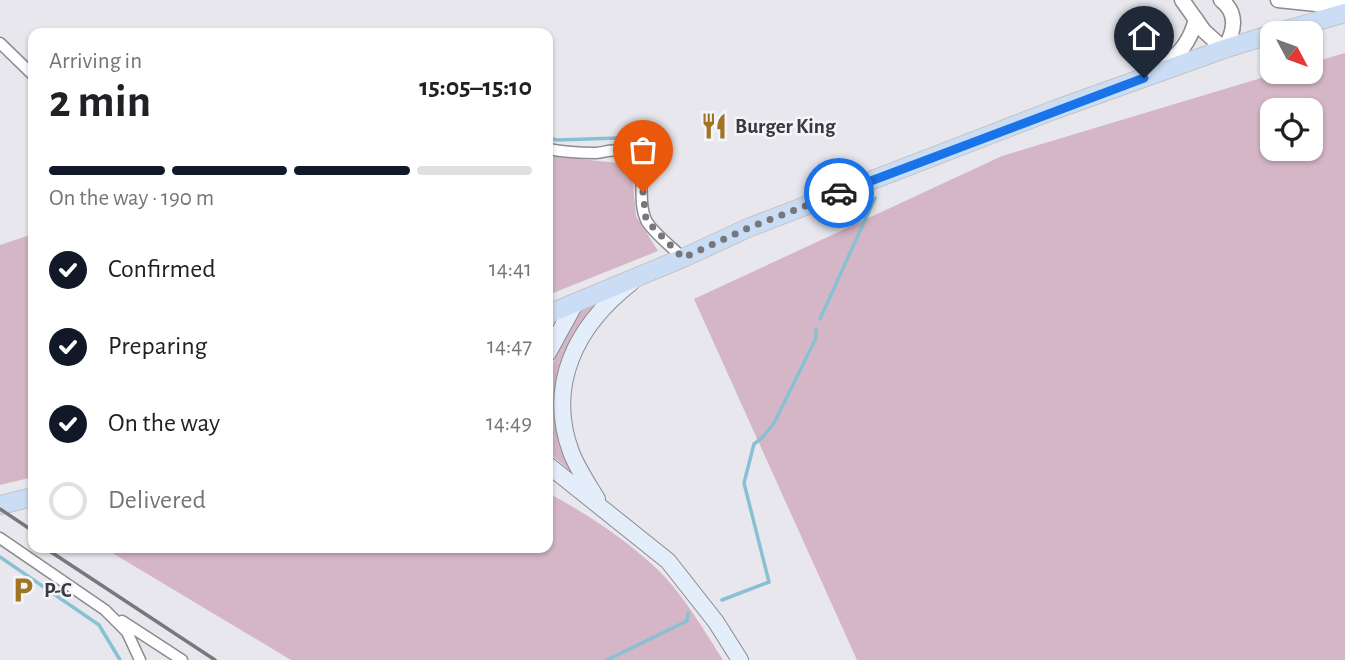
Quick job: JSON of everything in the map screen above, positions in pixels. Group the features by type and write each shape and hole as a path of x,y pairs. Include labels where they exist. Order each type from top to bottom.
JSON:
{"main road":[{"path":"1318,21 1345,13"},
{"path":"553,312 761,223 1144,78 1260,38"},
{"path":"604,510 571,451 563,414 564,382 571,356 587,326 609,300 638,277"},
{"path":"553,344 576,302"},
{"path":"553,469 668,561 716,622 740,660"},
{"path":"553,481 604,510"},
{"path":"0,505 27,499"}],"street":[{"path":"1182,0 1213,40 1224,49 1234,28 1233,14 1221,0"},
{"path":"1278,0 1345,7"},
{"path":"1144,78 1178,56 1187,43 1196,19"},
{"path":"0,43 28,70"},
{"path":"553,149 600,153 613,150 636,163 642,176 646,220 683,258"},
{"path":"0,538 182,660"},
{"path":"105,610 127,632 141,660"}],"shaded area":[{"path":"1345,53 1345,660 857,660 694,299 1002,156 1260,78 1260,84 1323,84 1323,59"},
{"path":"553,156 619,163 632,173 636,216 658,251 553,293"},
{"path":"28,236 28,478 0,485 0,245"},
{"path":"596,305 565,354 576,476 553,456 553,365 559,347 581,310"},
{"path":"553,496 604,527 655,567 683,599 723,660 291,660 112,553 553,553"}],"waterway":[{"path":"553,139 649,137"},
{"path":"820,319 875,198"},
{"path":"722,600 769,582 744,483 754,444 774,423 816,338 816,329"},
{"path":"0,557 99,625 120,660"},
{"path":"607,660 687,621 688,613"}],"railway":[{"path":"0,509 28,528"},
{"path":"53,553 215,660"}],"way so far":[{"path":"643,192 646,220 683,258 748,228 839,193"}],"place":[{"name":"Burger King","path":"714,126"},
{"name":"P-C","path":"23,590"}],"route":[{"path":"839,193 1144,78"}]}
